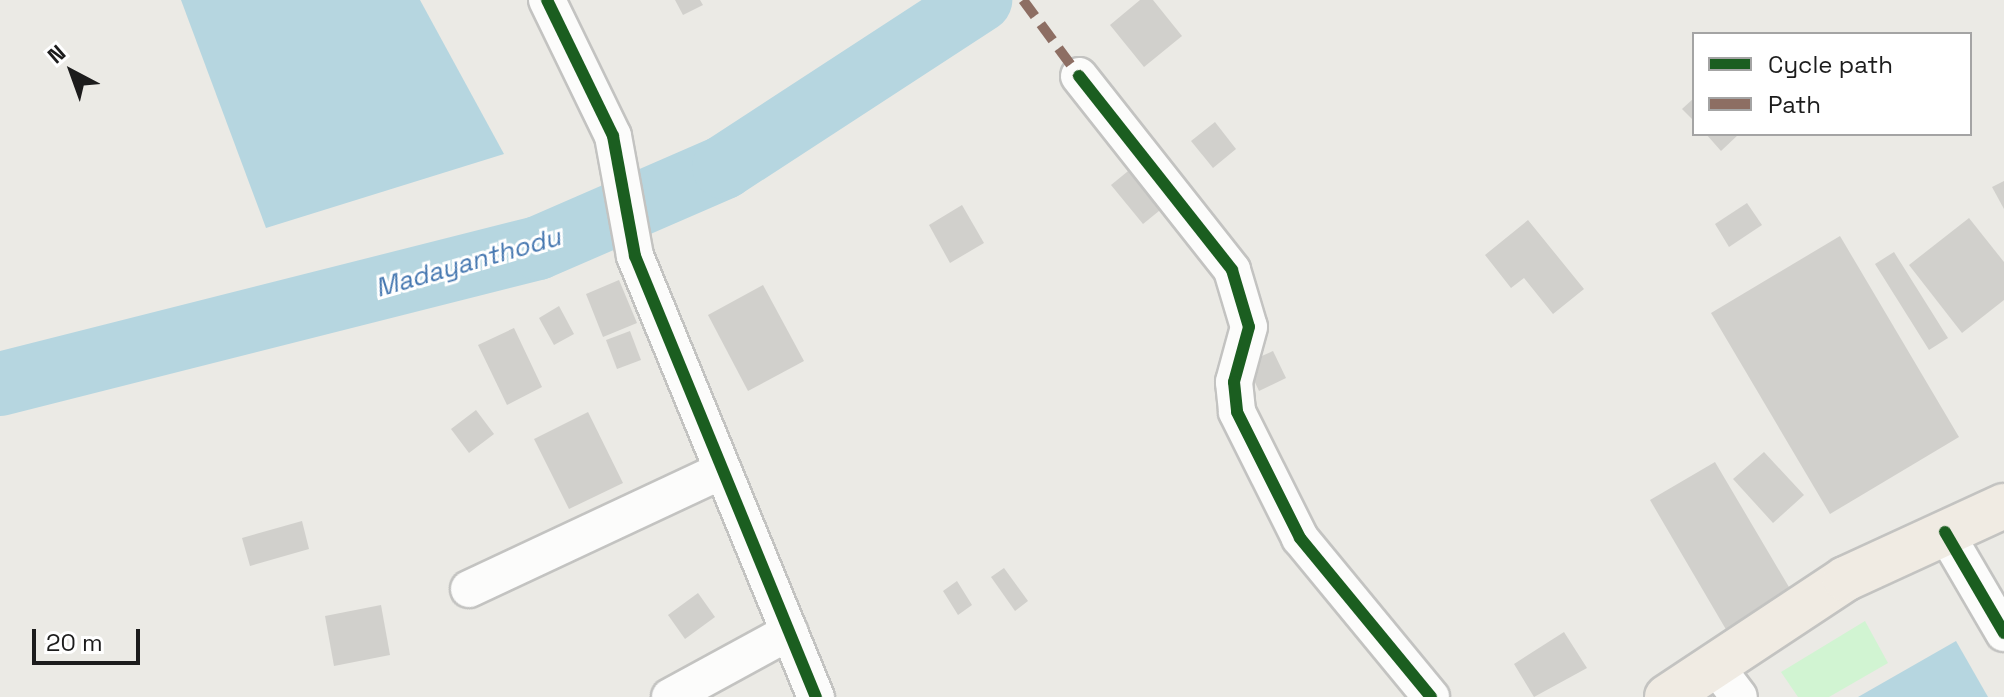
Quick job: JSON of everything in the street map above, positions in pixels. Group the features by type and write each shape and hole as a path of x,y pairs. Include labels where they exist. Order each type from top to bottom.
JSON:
{"main road":[{"path":"1667,697 1727,680 1845,579 2004,506"}],"street":[{"path":"547,0 613,136 635,256 816,697"},
{"path":"1079,76 1232,270 1249,327 1234,382 1237,412 1300,538 1431,697"},
{"path":"469,589 723,470"},
{"path":"1945,532 2004,633"},
{"path":"670,697 789,632"}],"green space":[{"path":"1865,621 1888,663 1829,697 1798,697 1781,672"}],"water":[{"path":"181,0 420,0 504,154 266,228"},
{"path":"1956,641 1988,697 1858,697"}],"building":[{"path":"675,0 700,0 703,5 683,15"},
{"path":"1140,0 1153,0 1182,36 1144,67 1110,25"},
{"path":"1692,100 1692,119 1682,109"},
{"path":"1215,122 1236,149 1213,168 1191,141"},
{"path":"1708,136 1737,136 1721,151"},
{"path":"1138,163 1170,202 1143,224 1111,185"},
{"path":"2004,181 2004,209 1992,187"},
{"path":"1747,203 1762,225 1729,247 1715,224"},
{"path":"962,205 984,243 950,263 929,225"},
{"path":"1969,218 2004,262 2004,300 1962,333 1909,265"},
{"path":"1528,220 1584,289 1553,314 1524,278 1511,288 1485,255"},
{"path":"1840,236 1959,437 1830,514 1711,313"},
{"path":"1894,252 1948,338 1929,350 1875,264"},
{"path":"619,280 637,323 603,337 586,294"},
{"path":"763,285 804,361 748,391 708,315"},
{"path":"559,306 574,334 554,345 539,318"},
{"path":"514,328 542,387 507,405 478,345"},
{"path":"630,331 641,360 617,369 606,340"},
{"path":"1273,351 1286,378 1259,391 1246,363"},
{"path":"476,410 494,434 469,453 451,429"},
{"path":"588,412 623,483 569,509 534,439"},
{"path":"1764,452 1804,495 1773,523 1733,479"},
{"path":"1715,462 1796,599 1731,638 1650,500"},
{"path":"302,521 309,549 250,566 242,538"},
{"path":"1004,568 1028,601 1015,611 991,577"},
{"path":"957,581 972,605 958,615 943,591"},
{"path":"698,593 715,617 685,639 668,615"},
{"path":"381,605 390,655 334,666 325,616"},
{"path":"1564,632 1587,668 1534,697 1514,664"}],"waterway":[{"name":"Madayanthodu","path":"0,384 538,248 724,167 980,0"}],"marked path":[{"path":"1023,0 1082,80"}],"cycle path":[{"path":"547,0 613,136 635,256 816,697"},
{"path":"1079,76 1232,270 1249,327 1234,382 1237,412 1300,538 1431,697"},
{"path":"1945,532 2004,633"}]}
